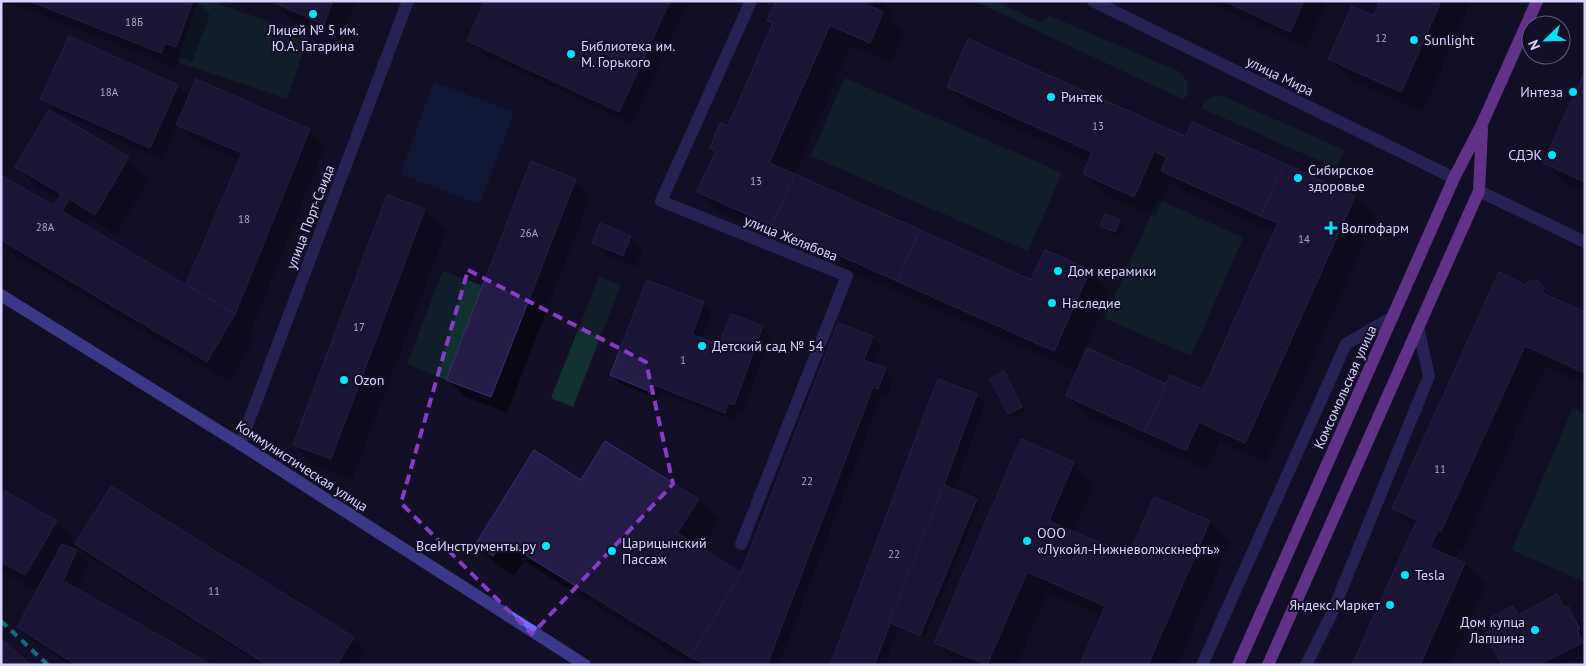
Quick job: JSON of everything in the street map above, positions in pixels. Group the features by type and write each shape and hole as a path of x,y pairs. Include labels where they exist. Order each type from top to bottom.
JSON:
{"main road":[{"name":"Комсомольская улица","path":"1238,665 1454,178 1482,124 1537,1"},
{"name":"Комсомольская улица","path":"1268,665 1479,191 1482,124"},
{"name":"Коммунистическая улица","path":"1,295 240,444 585,665"}],"street":[{"name":"улица Порт-Саида","path":"240,444 408,1"},
{"name":"улица Желябова","path":"741,544 847,276 661,201 751,1"},
{"name":"улица Мира","path":"1093,1 1454,178"},
{"path":"1479,191 1585,242"},
{"path":"1202,665 1346,344 1392,317"},
{"path":"1306,665 1332,613 1429,376 1418,327"}],"highlighted area":[{"path":"468,270 646,362 673,484 532,634 401,503"}],"green space":[{"path":"197,1 209,1 309,35 287,99 177,62"},
{"path":"975,1 994,1 1040,22 1050,16 1178,71 1188,87 1184,100"},
{"path":"845,78 1062,173 1028,251 811,156"},
{"path":"1220,95 1344,150 1336,168 1201,108 1209,99"},
{"path":"1158,199 1243,238 1191,356 1105,318"},
{"path":"443,271 483,286 446,380 407,364"},
{"path":"599,277 621,285 573,407 551,398"},
{"path":"1573,408 1585,414 1585,582 1512,550"}],"water":[{"path":"434,82 514,112 480,204 400,174"}],"building":[{"path":"29,1 193,1 176,47 165,43 161,53"},
{"name":"Лицей № 5 им. Ю.А. Гагарина","path":"275,1 333,1 324,24 274,3"},
{"name":"Библиотека им. М. Горького","path":"485,1 670,1 619,112 467,41"},
{"path":"776,1 867,1 866,4 883,12 870,43 830,25 769,163 1031,280 1045,250 1090,270 1054,351 697,192 716,151 710,148 720,123 728,126 773,23 767,20"},
{"path":"776,1 867,1 866,4 883,12 870,43 830,25 769,163 795,174 772,225 697,192 716,151 710,148 720,123 728,126 773,23 767,20"},
{"path":"1224,1 1304,1 1290,32"},
{"path":"1380,1 1441,1 1401,92 1328,59 1352,6 1374,16"},
{"path":"1380,1 1441,1 1401,92 1328,59 1352,6 1374,16"},
{"path":"69,36 178,85 150,148 40,99"},
{"path":"968,39 1186,137 1192,122 1284,164 1261,216 1161,171 1167,157 1154,151 1134,197 1083,174 1092,152 947,87"},
{"path":"968,39 1186,137 1192,122 1355,196 1245,443 1199,422 1186,450 1066,396 1087,348 1166,384 1170,375 1203,390 1278,223 1161,171 1167,157 1154,151 1134,197 1083,174 1092,152 947,87"},
{"path":"1585,71 1585,182 1543,163"},
{"path":"196,79 310,129 235,314 186,284 242,153 176,125"},
{"path":"49,110 129,157 95,215 69,199 62,211 235,314 207,362 1,240 2,176 54,206 61,194 15,167"},
{"path":"531,161 576,179 491,397 446,380"},
{"path":"1284,164 1355,196 1245,443 1199,422 1186,450 1145,432 1170,375 1203,390 1278,223 1261,216"},
{"path":"795,174 920,230 897,281 772,225"},
{"path":"387,195 425,209 331,459 293,445"},
{"path":"1105,214 1120,220 1115,232 1100,226"},
{"path":"600,223 631,236 623,256 592,243"},
{"path":"920,230 1031,280 1045,250 1090,270 1054,351 897,281"},
{"path":"1499,272 1525,285 1530,281 1538,281 1543,287 1543,293 1585,312 1585,373 1525,346 1441,531 1438,530 1430,547 1465,563 1420,665 1352,665 1417,520 1392,509"},
{"name":"Детский сад № 54","path":"647,280 704,302 692,334 719,345 731,314 763,326 734,405 728,403 725,413 654,385 651,392 610,375"},
{"path":"838,323 873,336 864,360 886,368 878,389 873,387 767,665 708,665 690,657 741,573"},
{"path":"1087,348 1166,384 1145,432 1066,396"},
{"path":"1004,371 1022,407 1008,414 990,379"},
{"path":"938,379 977,394 944,485 874,665 830,665"},
{"path":"1021,439 1074,462 1049,521 1129,555 1154,497 1210,521 1148,665 1080,665 1105,606 1027,572 987,665 934,643"},
{"name":"Царицынский Пассаж","path":"605,441 699,499 677,533 741,573 690,657 503,541 493,556 475,545 534,450 581,480"},
{"path":"944,485 977,499 920,636 889,622"},
{"path":"111,486 354,637 337,665 267,665 75,544"},
{"path":"5,491 57,521 25,575 1,562 1,497"},
{"path":"62,544 77,550 63,581 212,665 76,665 17,627"},
{"name":"Дом купца Лапшина","path":"1557,594 1565,608 1568,606 1580,629 1577,631 1583,642 1539,665 1502,665 1485,633 1495,628 1490,618 1513,606 1518,615"},
{"path":"1,639 31,665 1,665"}],"railway":[{"path":"1,621 48,665"}],"place":[{"name":"Лицей № 5 им. Ю.А. Гагарина","path":"313,14"},
{"name":"Sunlight","path":"1414,40"},
{"name":"Библиотека им. М. Горького","path":"571,54"},
{"name":"Интеза","path":"1573,92"},
{"name":"Ринтек","path":"1051,97"},
{"name":"СДЭК","path":"1552,155"},
{"name":"Сибирское здоровье","path":"1298,178"},
{"name":"Волгофарм","path":"1331,228"},
{"name":"Дом керамики","path":"1058,271"},
{"name":"Наследие","path":"1052,303"},
{"name":"Детский сад № 54","path":"702,346"},
{"name":"Ozon","path":"344,380"},
{"name":"ООО «Лукойл-Нижневолжскнефть»","path":"1027,541"},
{"name":"ВсеИнструменты.ру","path":"546,546"},
{"name":"Царицынский Пассаж","path":"612,551"},
{"name":"Tesla","path":"1405,575"},
{"name":"Яндекс.Маркет","path":"1390,605"},
{"name":"Дом купца Лапшина","path":"1535,630"}]}
